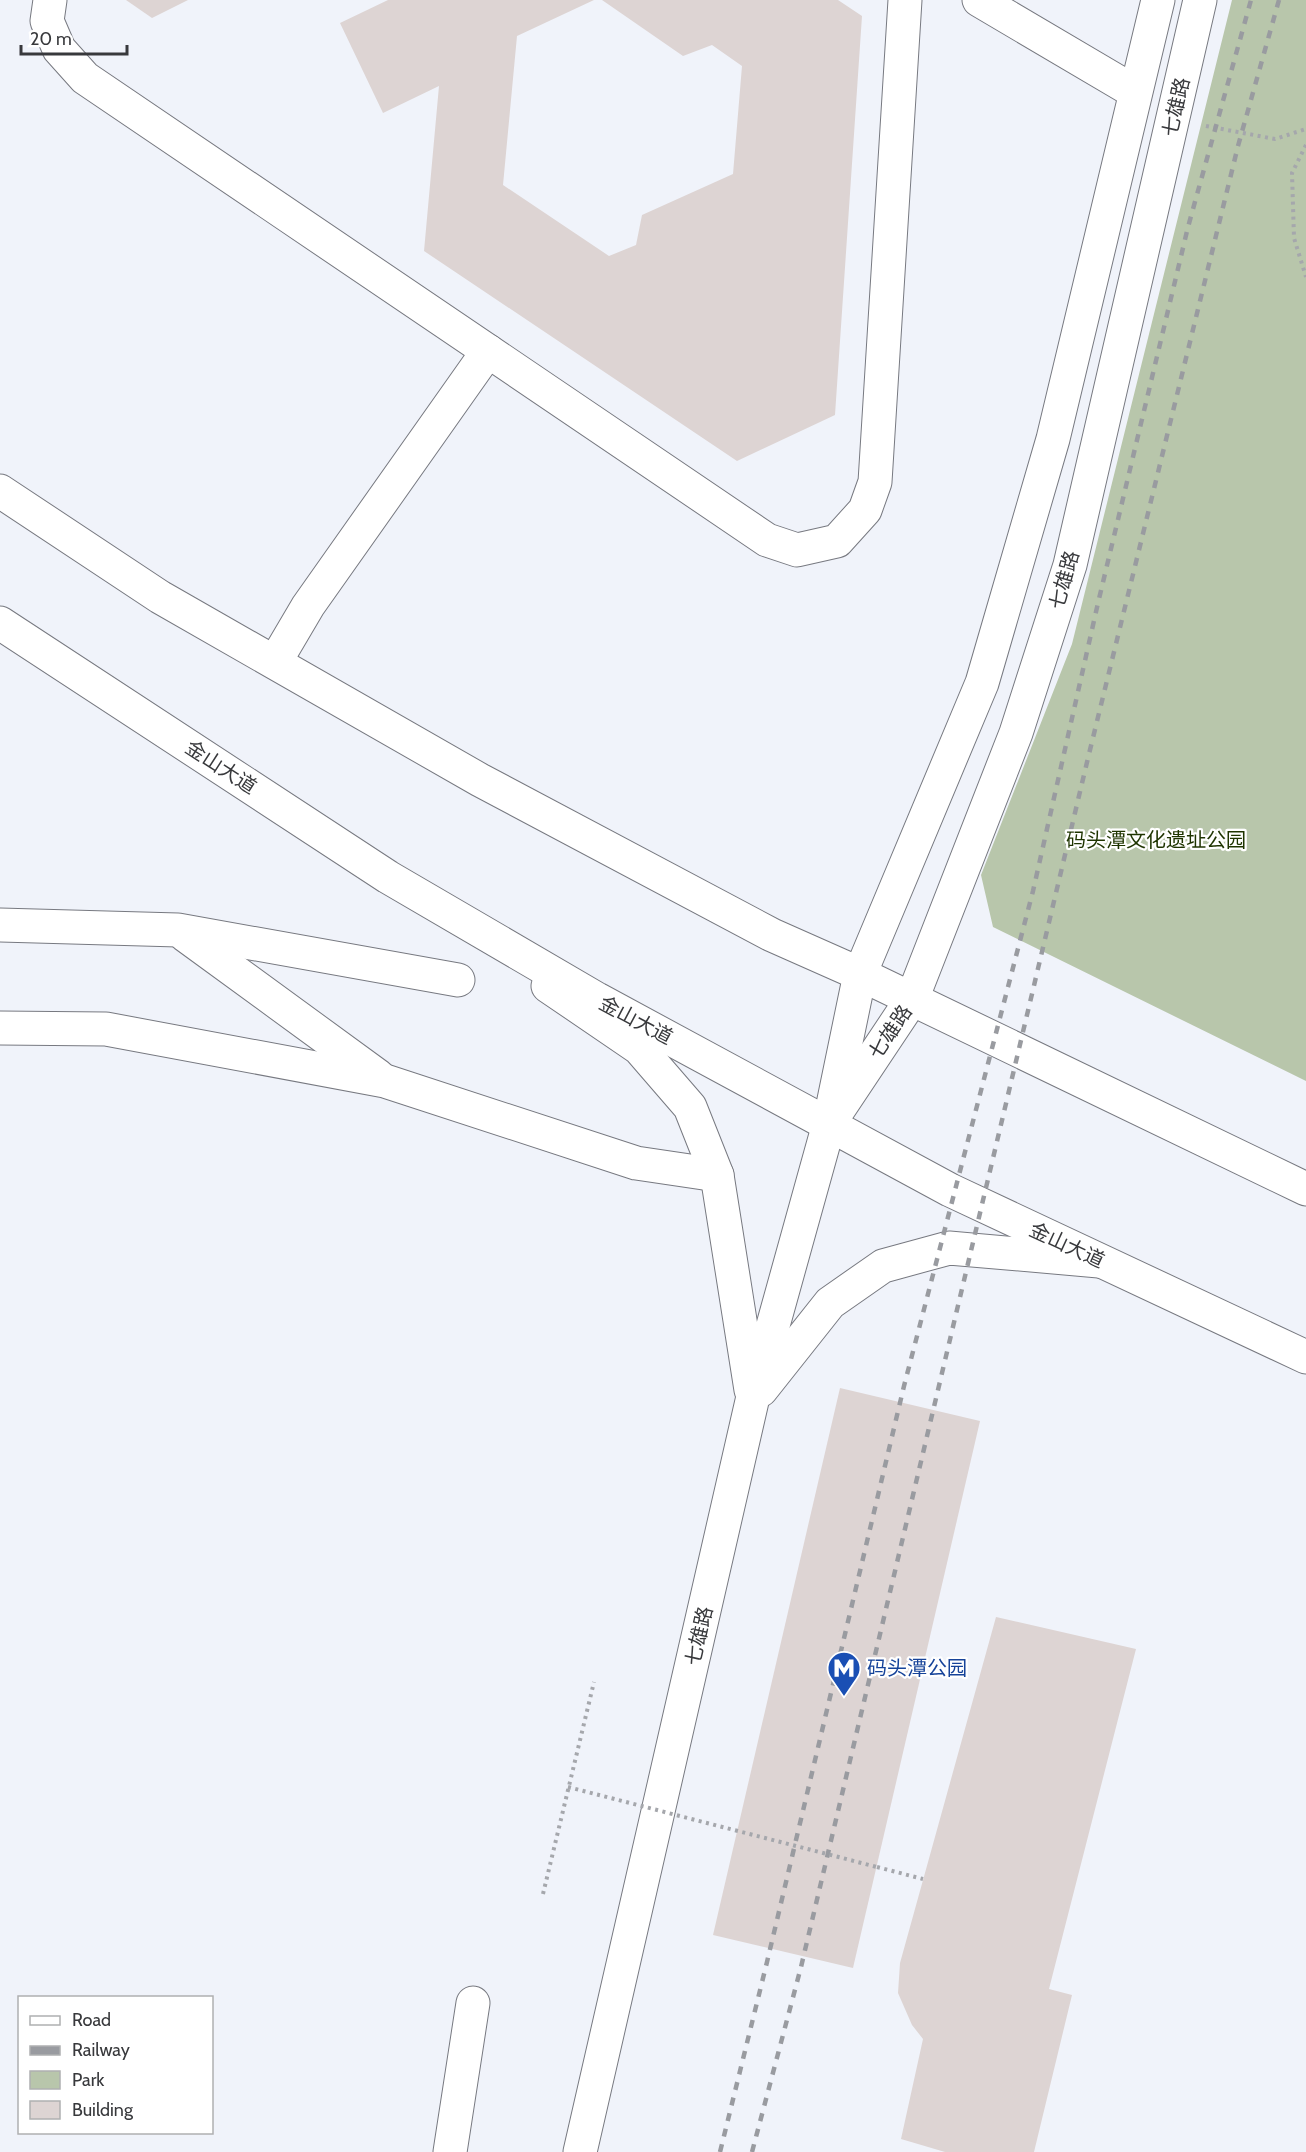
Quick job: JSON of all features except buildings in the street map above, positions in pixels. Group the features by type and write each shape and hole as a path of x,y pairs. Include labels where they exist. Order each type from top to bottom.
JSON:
{"street":[{"path":"50,0 47,21 59,49 85,78 767,540 797,550 837,541 865,510 874,482 904,0"},
{"path":"979,0 1135,92"},
{"name":"七雄路","path":"580,2152 752,1401 829,1124 860,974 982,683 1053,439 1158,0"},
{"name":"七雄路","path":"829,1124 912,999 1016,733 1070,566 1200,0"},
{"path":"274,662 308,606 488,351"},
{"path":"0,491 160,597 490,785 772,935 860,974 1306,1189"},
{"name":"金山大道","path":"0,622 388,877 597,999 950,1190 1306,1357"},
{"path":"388,877 639,1048 690,1107 717,1174 752,1401"},
{"path":"0,925 178,930 458,980"},
{"path":"178,930 385,1081"},
{"path":"0,1028 106,1029 385,1081 636,1163 717,1174"},
{"path":"752,1401 830,1303 883,1266 949,1248 1102,1261"},
{"path":"450,2152 474,2003"}],"path":[{"path":"1173,119 1275,139 1306,129"},
{"path":"1306,146 1292,172 1294,238 1306,277"},
{"path":"543,1894 594,1682"},
{"path":"568,1787 923,1879"}],"green space":[{"name":"码头潭文化遗址公园","path":"1232,0 1306,0 1306,1081 993,927 981,875 1072,644"}],"railway":[{"path":"720,2152 904,1386 1033,891 1098,603 1188,227 1251,0"},
{"path":"752,2152 801,1967 1088,758 1238,146 1279,0"}],"place":[{"name":"码头潭公园","path":"844,1697"}]}
